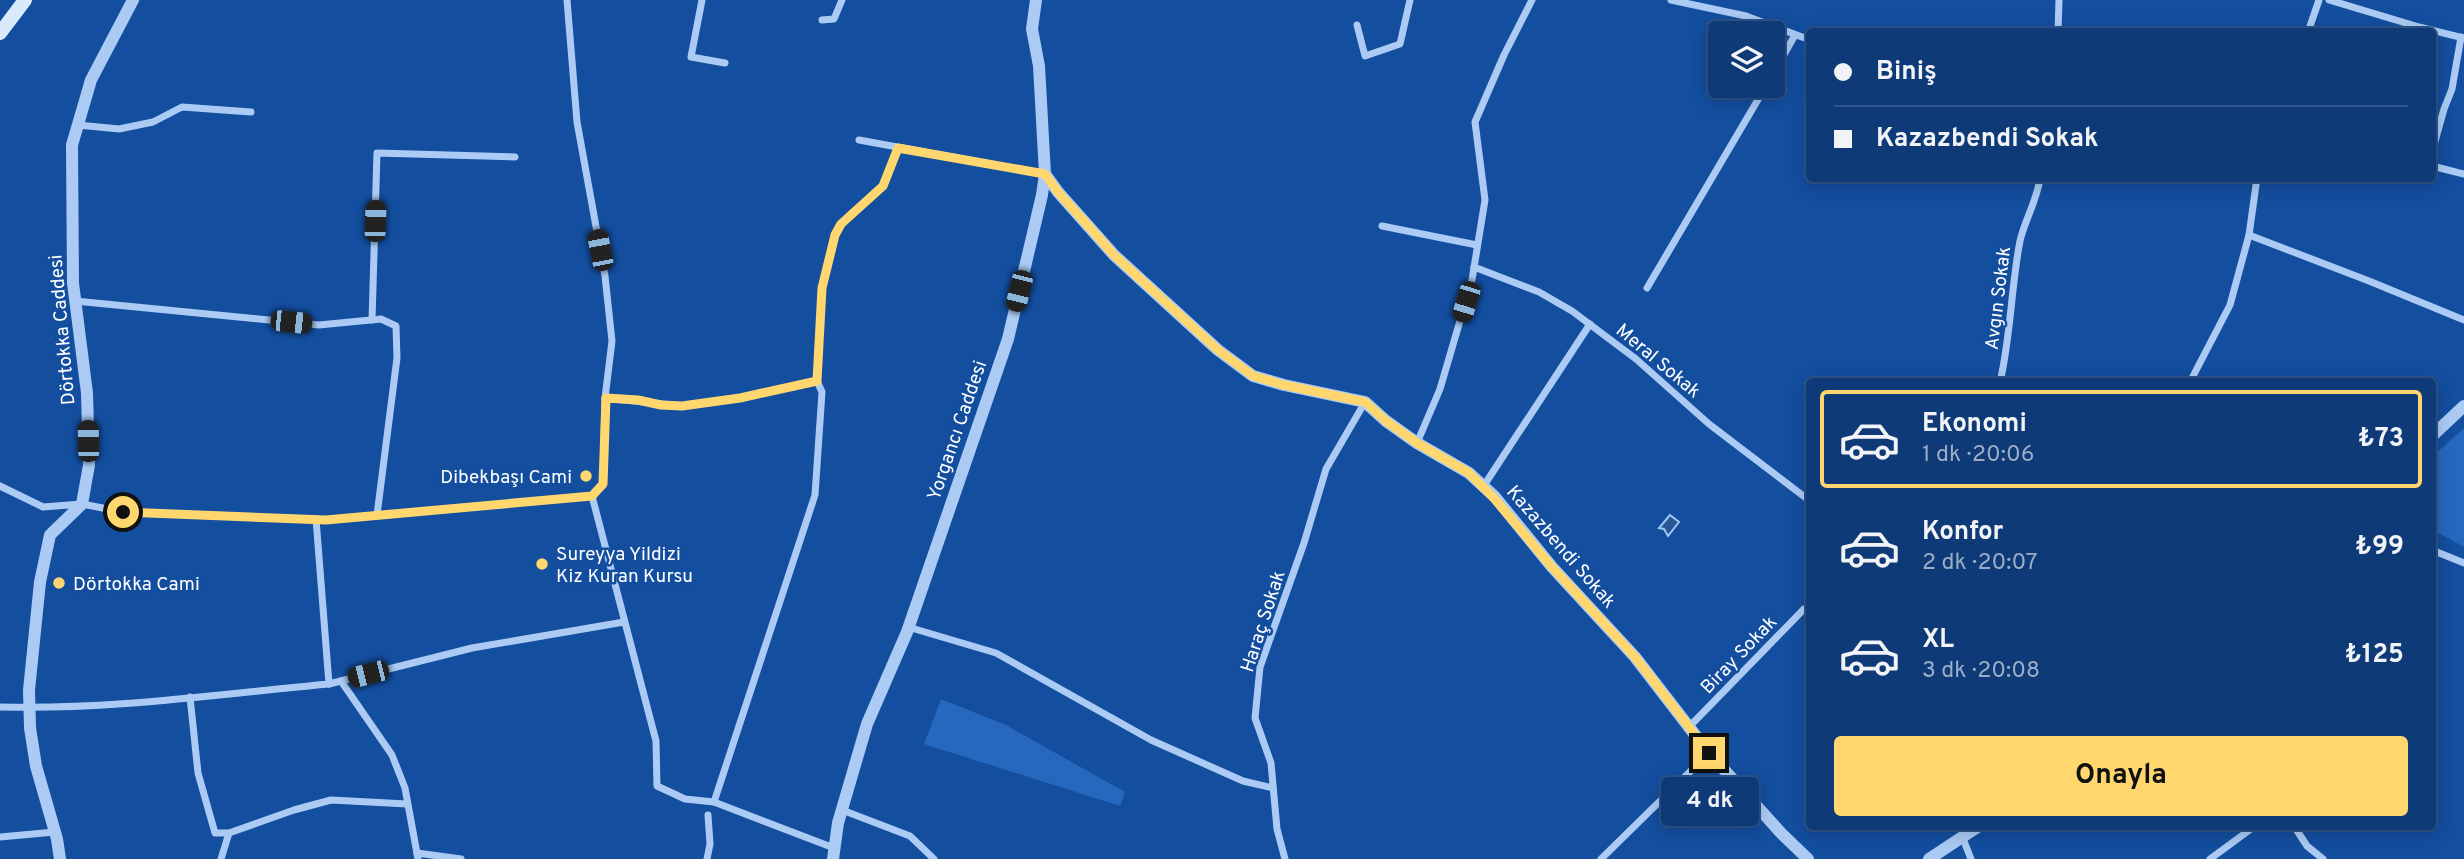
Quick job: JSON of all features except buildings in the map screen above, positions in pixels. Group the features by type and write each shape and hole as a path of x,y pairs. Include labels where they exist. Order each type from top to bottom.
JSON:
{"main road":[{"path":"0,23 18,0"},
{"path":"0,33 25,0"}],"street":[{"name":"Dörtokka Caddesi","path":"82,504 89,465 87,393 73,283 72,145 91,80 133,0"},
{"path":"0,486 43,507 82,504 123,512 316,519 592,496 603,484 606,398 612,341 605,276 577,122 567,0"},
{"path":"702,0 691,57 725,63"},
{"path":"822,20 834,19 842,0"},
{"name":"Yorgancı Caddesi","path":"833,853 842,810 867,724 908,627 1008,339 1045,174 1039,66 1032,29 1036,0"},
{"path":"1357,25 1365,56 1400,44 1410,0"},
{"path":"1417,443 1440,389 1472,280 1485,201 1475,122 1504,54 1532,0"},
{"path":"1671,0 1746,16 1806,39"},
{"path":"2058,28 2059,0"},
{"path":"2309,28 2319,0"},
{"path":"2329,0 2430,28"},
{"path":"2436,30 2462,37 2452,89 2436,138"},
{"path":"1785,54 1796,35"},
{"path":"1647,288 1759,98"},
{"path":"78,125 119,129 153,122 182,107 251,112"},
{"path":"859,139 1045,174"},
{"path":"714,802 816,495 822,392 817,381 822,288 835,235 841,224 883,186 898,148"},
{"path":"372,320 377,153 515,157"},
{"path":"2436,167 2464,174"},
{"name":"Kazazbendi Sokak","path":"1045,174 1114,255 1218,350 1253,376 1365,402 1417,443 1469,473 1635,657 1709,753 1808,859"},
{"name":"Avgın Sokak","path":"2001,378 2008,349 2021,238 2037,197 2039,182"},
{"path":"2192,378 2230,306 2249,235 2256,182"},
{"path":"1382,226 1477,244"},
{"path":"2249,235 2464,320"},
{"name":"Meral Sokak","path":"1474,267 1539,292 1590,324 1636,359 1709,424 1806,498"},
{"path":"75,301 319,325 381,319 396,326 397,358 377,515"},
{"path":"1483,487 1590,324"},
{"path":"606,398 682,406 740,398 817,381"},
{"name":"Haraç Sokak","path":"1285,859 1277,829 1271,763 1255,718 1261,667 1326,469 1365,402"},
{"path":"2436,432 2464,406"},
{"path":"592,496 656,741 657,786 685,799 714,802 833,853"},
{"path":"60,859 36,766 29,690 40,582 50,535 82,504"},
{"path":"316,519 329,684"},
{"path":"2436,552 2464,563"},
{"name":"Biray Sokak","path":"1690,726 1804,609 1806,610"},
{"path":"0,707 30,708 190,697 329,684 472,648 624,622"},
{"path":"908,627 996,653 1151,740 1243,781 1273,788"},
{"path":"341,681 392,755 405,788 417,856 461,859"},
{"path":"190,697 198,773 215,833 229,833 293,810 331,800 407,804"},
{"path":"1601,859 1709,753"},
{"path":"842,810 910,836 934,859"},
{"path":"708,816 708,859"},
{"path":"2210,859 2250,830"},
{"path":"2297,830 2307,846 2323,859"},
{"path":"1929,859 1963,831 1971,859"},
{"path":"0,837 55,832"},
{"path":"221,859 229,833"}],"shaded area":[{"path":"2464,428 2464,547 2436,532 2436,453"},
{"path":"1670,515 1679,522 1668,536 1664,529 1659,528"},
{"path":"941,699 1006,725 1125,792 1120,806 924,744"}],"place":[{"name":"Dibekbaşı Cami","path":"586,476"},
{"name":"Sureyya Yildizi Kiz Kuran Kursu","path":"542,564"},
{"name":"Dörtokka Cami","path":"59,583"}],"route":[{"path":"123,512 326,520 592,496 603,484 606,398 682,406 740,398 817,381 822,288 835,235 841,224 883,186 898,148 1045,174 1114,255 1218,350 1253,376 1365,402 1417,443 1469,473 1635,657 1709,753"}]}
